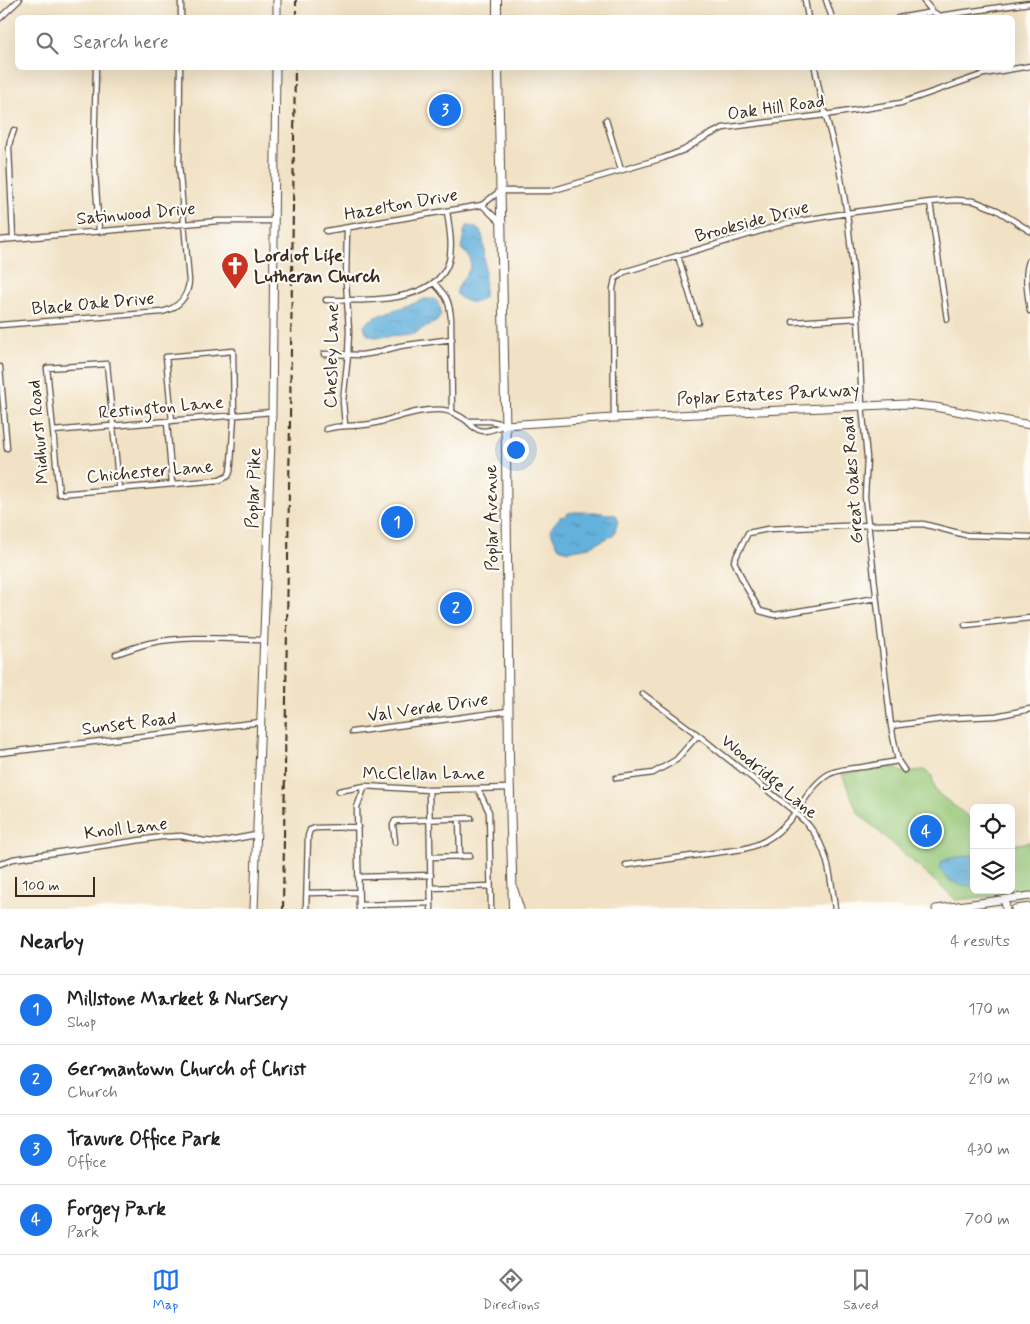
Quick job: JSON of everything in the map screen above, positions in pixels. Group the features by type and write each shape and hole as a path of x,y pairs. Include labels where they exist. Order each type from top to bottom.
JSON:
{"main road":[{"path":"277,0 277,15"},
{"path":"497,0 497,15"},
{"name":"Poplar Pike","path":"254,909 272,412 276,70"},
{"name":"Poplar Avenue","path":"498,70 513,909"},
{"name":"Poplar Estates Parkway","path":"505,425 906,404 935,407 1030,425"},
{"path":"512,882 520,909"},
{"path":"936,909 1030,896"},
{"path":"1005,900 1006,909"},
{"path":"1015,909 1030,907"}],"street":[{"path":"0,18 19,0"},
{"path":"181,0 181,15"},
{"path":"805,0 808,15"},
{"path":"826,0 831,15"},
{"path":"923,0 932,12 938,15"},
{"path":"945,15 1030,3"},
{"path":"915,15 932,12"},
{"name":"Oak Hill Road","path":"1015,69 1030,66"},
{"path":"96,70 94,157 99,232"},
{"path":"180,70 179,164 184,223"},
{"name":"Great Oaks Road","path":"815,70 839,167 847,213 858,318 862,405 868,458 866,496 876,598 891,726 898,761 904,770"},
{"name":"Oak Hill Road","path":"500,191 551,191 663,158 684,150 723,128 901,103 984,74 1007,70"},
{"path":"606,120 621,170"},
{"path":"14,130 9,148 14,238"},
{"name":"Hazelton Drive","path":"326,232 482,205 500,191"},
{"name":"Brookside Drive","path":"614,418 613,289 615,279 624,272 787,223 930,202 974,201 998,210 1030,231"},
{"path":"930,202 947,319"},
{"name":"Hazelton Drive","path":"482,205 501,223"},
{"path":"326,300 389,298 422,290 434,283 445,270 450,259 447,211"},
{"name":"Satinwood Drive","path":"0,240 184,223 229,220 274,221"},
{"name":"Black Oak Drive","path":"0,325 162,312 175,307 184,299 189,281 184,223"},
{"name":"Chesley Lane","path":"345,425 343,402 349,330 346,281 347,228"},
{"path":"678,256 698,322"},
{"path":"1030,259 1027,265 1026,282 1030,311"},
{"path":"434,283 445,294 450,303 452,412"},
{"path":"793,322 858,318"},
{"path":"324,354 374,353 400,346 452,339"},
{"path":"172,484 166,357 233,351 234,416"},
{"name":"Midhurst Road","path":"59,494 47,368 107,364 113,426"},
{"path":"0,367 7,448"},
{"path":"326,429 334,426 371,424 416,412 436,410 452,412 477,430 490,430 505,425"},
{"name":"Restington Lane","path":"53,431 272,412"},
{"name":"Chichester Lane","path":"59,494 225,479 230,472 234,416"},
{"path":"466,421 490,421 505,425"},
{"path":"113,426 119,489"},
{"path":"876,598 775,616 760,611 734,561 746,535 751,532 768,529 923,524 966,535 1030,537"},
{"path":"965,625 1030,618"},
{"path":"116,654 150,643 194,638 264,640"},
{"name":"Woodridge Lane","path":"643,694 698,735 810,826 821,843 827,858 835,909"},
{"path":"891,726 951,718 996,716 1030,709"},
{"name":"Val Verde Drive","path":"352,732 508,711"},
{"name":"Sunset Road","path":"0,753 261,722"},
{"path":"616,778 653,773 676,760 698,735"},
{"path":"626,865 757,846 771,839 795,812 811,790 829,774 898,761"},
{"path":"365,786 357,808 359,907 431,906 429,790"},
{"name":"McClellan Lane","path":"338,791 365,786 429,790 510,788"},
{"path":"478,789 489,812 491,909"},
{"path":"395,842 393,825 395,821 471,818"},
{"path":"459,819 460,856"},
{"path":"306,909 308,836 310,830 315,828 358,826"},
{"name":"Knoll Lane","path":"0,864 13,859 160,837 181,836 218,842 256,835"},
{"path":"431,858 470,856"},
{"path":"358,877 431,875"},
{"path":"431,888 490,886"},
{"path":"307,893 358,892"}],"green space":[{"path":"889,767 897,768 901,772 924,770 932,776 935,791 970,818 970,894 1012,894 956,900 858,813 842,774"},
{"path":"1030,842 1030,892 1015,894 1015,844"}],"water":[{"path":"467,226 480,231 484,245 484,297 474,302 463,300 457,295 459,285 468,273 471,263 470,258 461,249"},
{"path":"424,299 434,299 437,301 441,313 436,322 414,334 374,337 367,334 364,326 375,317"},
{"path":"568,513 616,515 618,520 615,532 612,536 589,547 568,551 559,548 550,529 561,516 563,517"},
{"path":"970,856 970,886 949,880 943,873 940,868 942,861"}],"railway":[{"path":"296,0 296,15"},
{"path":"283,909 295,70"}],"place":[{"name":"Travure Office Park","path":"445,110"},
{"name":"Lord of Life Lutheran Church","path":"235,290"},
{"name":"Millstone Market & Nursery","path":"397,522"},
{"name":"Germantown Church of Christ","path":"456,608"},
{"name":"Forgey Park","path":"926,831"}]}
